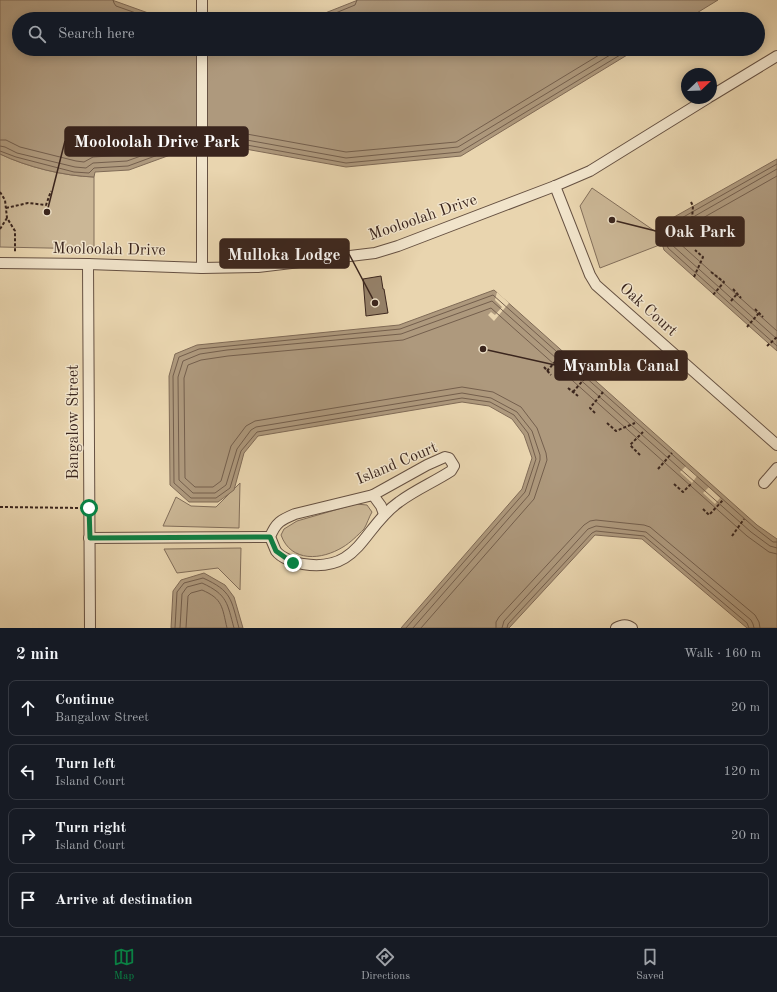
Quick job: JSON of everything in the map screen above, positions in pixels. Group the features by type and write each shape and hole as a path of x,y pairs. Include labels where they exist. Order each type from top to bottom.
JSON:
{"street":[{"path":"202,0 202,12"},
{"path":"202,56 202,268"},
{"name":"Mooloolah Drive","path":"717,93 777,56"},
{"name":"Mooloolah Drive","path":"0,263 202,268 258,267 375,252 398,246 555,186 590,171 699,104"},
{"name":"Oak Court","path":"555,186 590,275 596,285 777,445"},
{"name":"Bangalow Street","path":"88,264 90,628"},
{"name":"Island Court","path":"445,457 449,458 454,466 451,471 398,502 384,514 366,538 348,557 334,563 321,566 293,563 276,551 270,537 274,526 285,518 295,514 373,495 445,457"},
{"path":"764,483 777,468"},
{"path":"373,495 381,506 384,514"},
{"path":"90,538 270,537"},
{"path":"616,628 621,625 630,627"}],"path":[{"path":"6,208 28,203 46,205 51,191"},
{"path":"0,192 5,200 7,218 15,231 14,246 18,264"},
{"path":"691,202 693,206 692,218 695,227 700,225"},
{"path":"0,229 7,218"},
{"path":"694,278 703,257 696,250"},
{"path":"711,272 724,282 713,295"},
{"path":"733,290 741,298"},
{"path":"731,301 737,294"},
{"path":"755,309 763,317"},
{"path":"747,327 759,313"},
{"path":"767,346 777,337"},
{"path":"547,371 562,356"},
{"path":"544,367 551,375"},
{"path":"573,392 586,377"},
{"path":"568,388 578,396"},
{"path":"595,413 590,408 603,392"},
{"path":"607,424 616,431 635,423"},
{"path":"640,455 630,445 643,432"},
{"path":"658,469 672,453"},
{"path":"674,484 683,492 692,482"},
{"path":"703,509 709,515 722,500"},
{"path":"0,507 89,508"},
{"path":"732,536 744,519"}],"shaded area":[{"path":"0,154 22,163 46,170 70,175 94,177 94,249 0,247"},
{"path":"592,188 659,234 662,244 600,268 580,206"},
{"path":"240,483 239,528 163,526 176,497 191,506 216,507"},
{"path":"356,504 367,505 372,512 364,529 343,547 326,555 299,555 292,551 281,535 284,529 297,521"},
{"path":"241,548 240,590 218,568 177,573 164,549"}],"water":[{"path":"0,0 112,0 145,12 12,12 12,56 625,56 461,156 346,167 206,142 129,170 95,172 94,177 58,173 34,167 0,154"},
{"path":"358,0 718,0 698,12 328,12"},
{"path":"777,159 777,351 664,250 659,234 667,221"},
{"path":"494,290 757,525 777,539 777,628 747,628 642,539 595,535 509,628 401,628 522,489 532,458 524,435 512,419 489,406 462,402 258,436 244,453 234,490 218,502 189,502 170,485 169,376 175,354 197,345 399,325"},
{"path":"204,573 225,585 234,597 243,628 171,628 173,591 181,580"}],"pier":[{"path":"497,292 509,303 494,321 488,315 491,312 495,315 502,307 495,300"},
{"path":"686,466 697,476 692,483 680,472"},
{"path":"709,487 720,498 715,504 703,493"}],"building":[{"path":"381,276 388,313 366,316 363,279"}],"place":[{"name":"Mooloolah Drive Park","path":"47,212"},
{"name":"Oak Park","path":"612,220"},
{"name":"Mulloka Lodge","path":"375,303"},
{"name":"Myambla Canal","path":"483,349"}],"route":[{"path":"89,508 90,538 270,537 276,551 293,563"}]}
